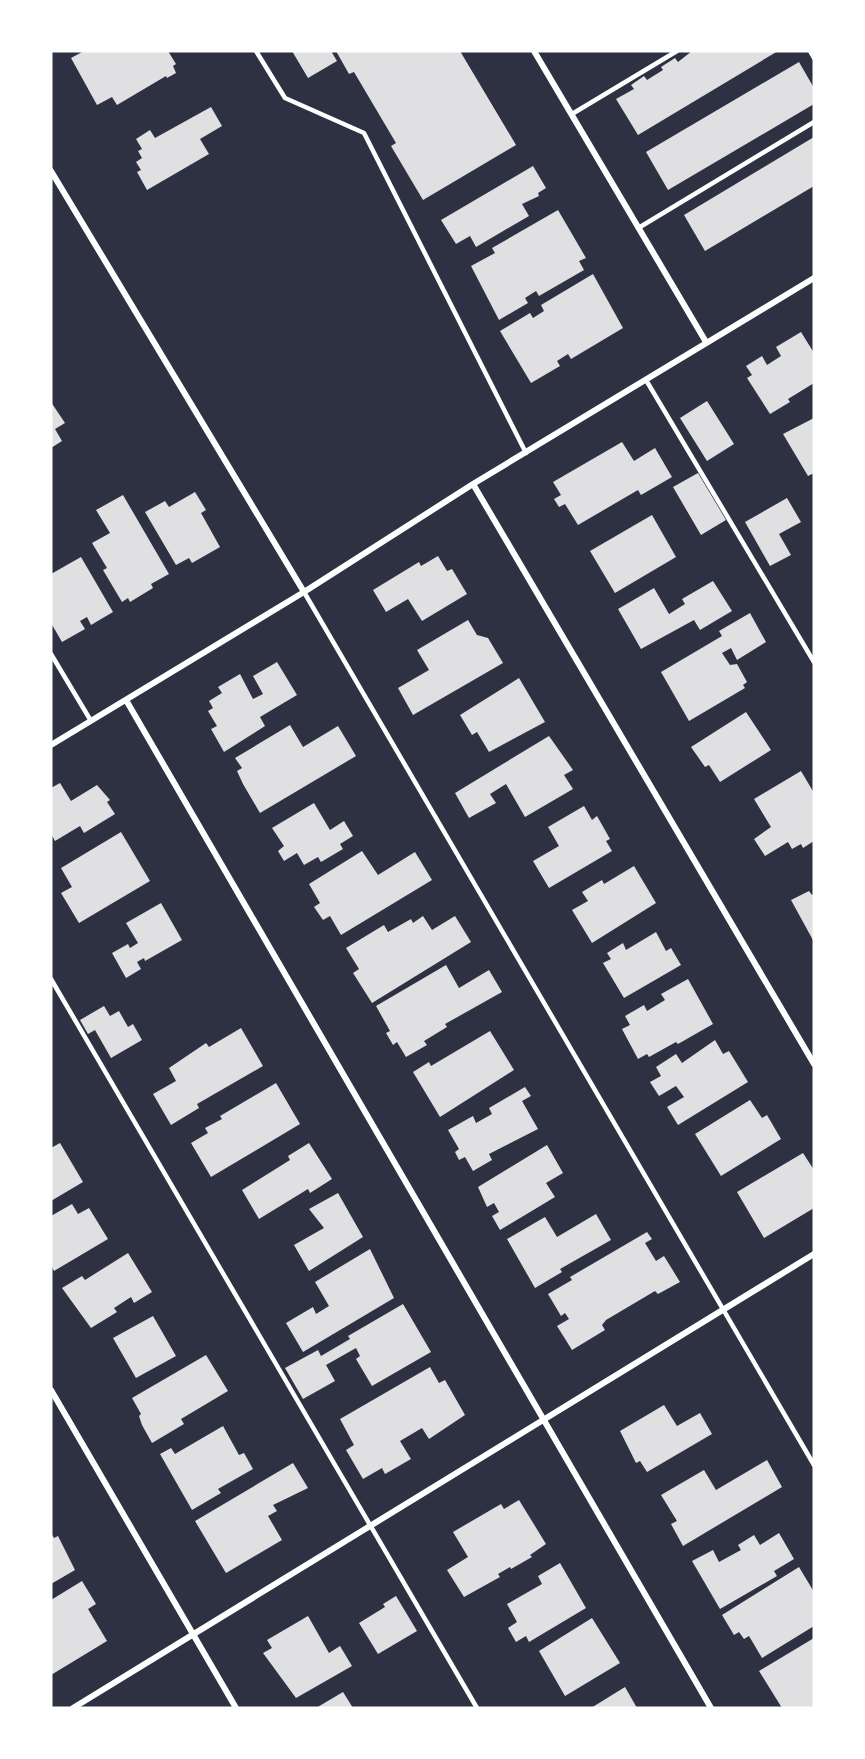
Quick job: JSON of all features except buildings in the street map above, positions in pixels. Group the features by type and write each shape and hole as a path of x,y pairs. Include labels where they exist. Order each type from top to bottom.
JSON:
{"street":[{"path":"534,51 706,342"},
{"path":"51,171 304,592"},
{"path":"51,745 304,592 473,484 814,278"},
{"path":"473,484 814,1064"},
{"path":"126,700 711,1708"},
{"path":"73,1708 814,1254"},
{"path":"51,1390 236,1708"}],"lane":[{"path":"256,51 285,98 364,134 526,453"},
{"path":"572,114 676,51"},
{"path":"810,51 814,58"},
{"path":"640,227 814,122"},
{"path":"646,380 814,662"},
{"path":"304,592 814,1465"},
{"path":"51,654 91,721"},
{"path":"51,979 477,1708"}]}
